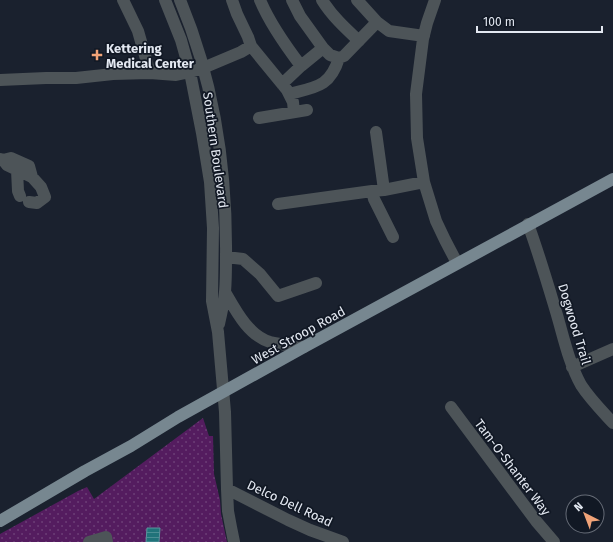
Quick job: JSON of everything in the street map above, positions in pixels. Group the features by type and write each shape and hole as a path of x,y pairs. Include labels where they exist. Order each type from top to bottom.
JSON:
{"main road":[{"name":"West Stroop Road","path":"0,521 131,446 178,417 528,224 613,179"}],"street":[{"path":"122,0 138,31 150,73"},
{"name":"Southern Boulevard","path":"165,0 181,40 190,72 210,182 212,228 212,301 218,332 225,412 227,489 230,522 234,542"},
{"name":"Southern Boulevard","path":"180,0 203,68 219,138 226,217 226,257 225,292 218,332"},
{"path":"232,0 251,46 287,90 294,112"},
{"path":"260,0 278,34 301,66"},
{"path":"292,0 300,16 323,48 330,55 339,58 344,56 376,22"},
{"path":"322,0 339,22 359,41"},
{"path":"358,0 376,22 389,31 424,36"},
{"path":"435,0 424,36 416,94 418,138 424,182 436,221 444,240 457,263"},
{"path":"0,80 76,78 113,74 150,73 176,75 203,68 241,52 251,46"},
{"path":"282,84 323,48"},
{"path":"289,94 316,87 327,81 336,69 339,58"},
{"path":"259,118 308,110"},
{"path":"376,132 384,190"},
{"path":"1,160 12,158 29,166 32,177"},
{"path":"1,160 16,170 32,177 41,187 45,197 37,203 24,199 18,191 16,170"},
{"path":"278,204 384,190 424,182"},
{"path":"372,191 374,200 393,237"},
{"name":"Dogwood Trail","path":"528,224 558,317 566,351 572,367 587,394 613,423"},
{"path":"226,257 243,259 260,274 278,296 316,283"},
{"path":"225,292 237,313 248,327 258,336 270,342 304,347"},
{"path":"572,367 613,349"},
{"name":"Tam-O-Shanter Way","path":"451,407 536,522 554,542"},
{"name":"Delco Dell Road","path":"227,489 288,520 342,542"},
{"path":"89,542 106,537 107,542"}],"shaded area":[{"path":"203,418 209,436 213,436 214,474 227,542 0,542 0,534 78,491 87,487 94,499"},
{"path":"147,528 160,528 159,542 146,542"}],"place":[{"name":"Kettering Medical Center","path":"97,55"}]}
